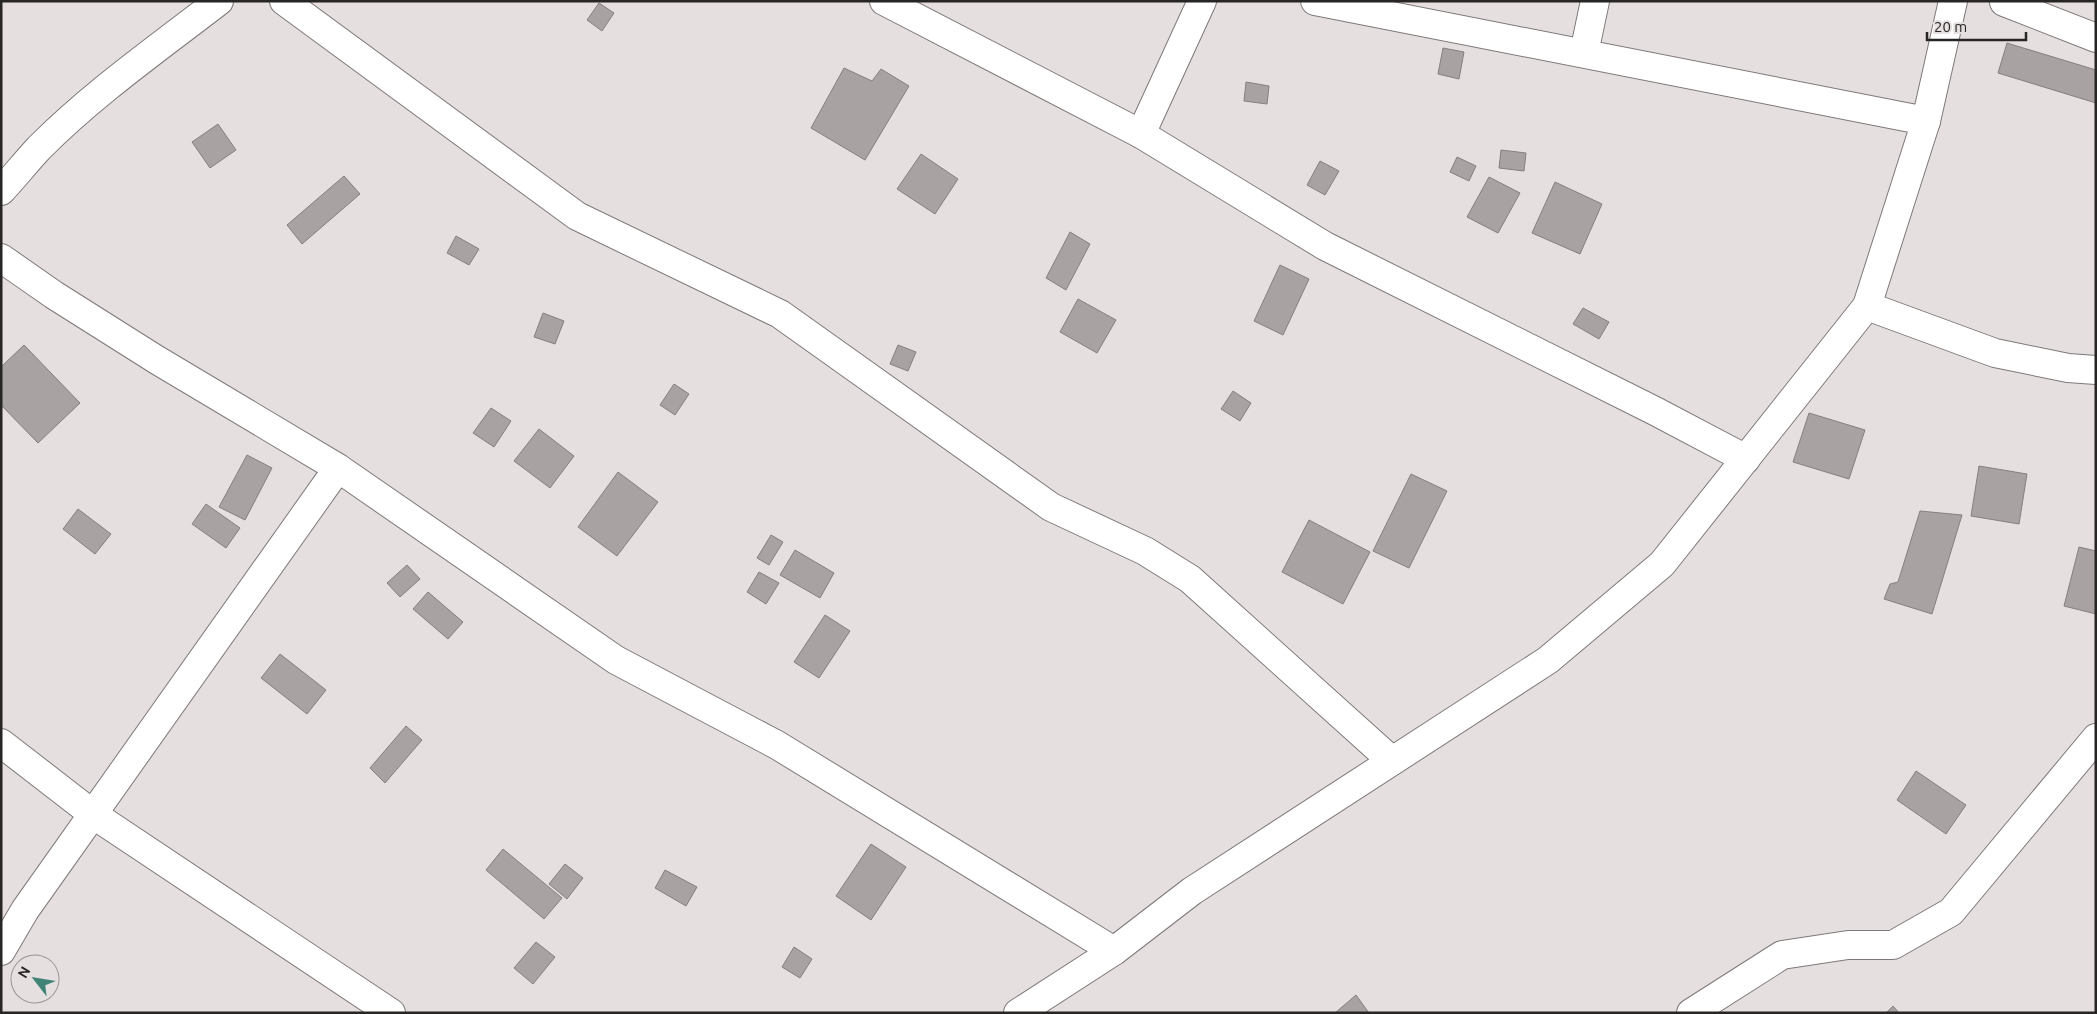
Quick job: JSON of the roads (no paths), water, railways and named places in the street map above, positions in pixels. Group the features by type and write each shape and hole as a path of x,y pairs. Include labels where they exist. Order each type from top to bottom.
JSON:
{"street":[{"path":"1,191 38,149 76,115 133,66 219,1"},
{"path":"284,1 577,216 780,314 978,453 1051,507 1145,551 1190,579 1392,761"},
{"path":"884,1 1141,134 1325,246 1656,411 1746,459"},
{"path":"1141,134 1202,1"},
{"path":"1315,1 1926,121"},
{"path":"1584,53 1595,1"},
{"path":"1018,1013 1114,951 1192,891 1548,660 1662,564 1867,306 1926,121 1952,1"},
{"path":"2004,2 2096,38"},
{"path":"1,258 54,295 157,360 338,468 616,660 777,745 1114,951"},
{"path":"1867,306 1995,353 2068,368 2096,370"},
{"path":"1,951 25,910 338,468"},
{"path":"1691,1013 1782,955 1848,945 1893,945 1951,912 2096,738"},
{"path":"1,742 94,815 391,1013"}]}
